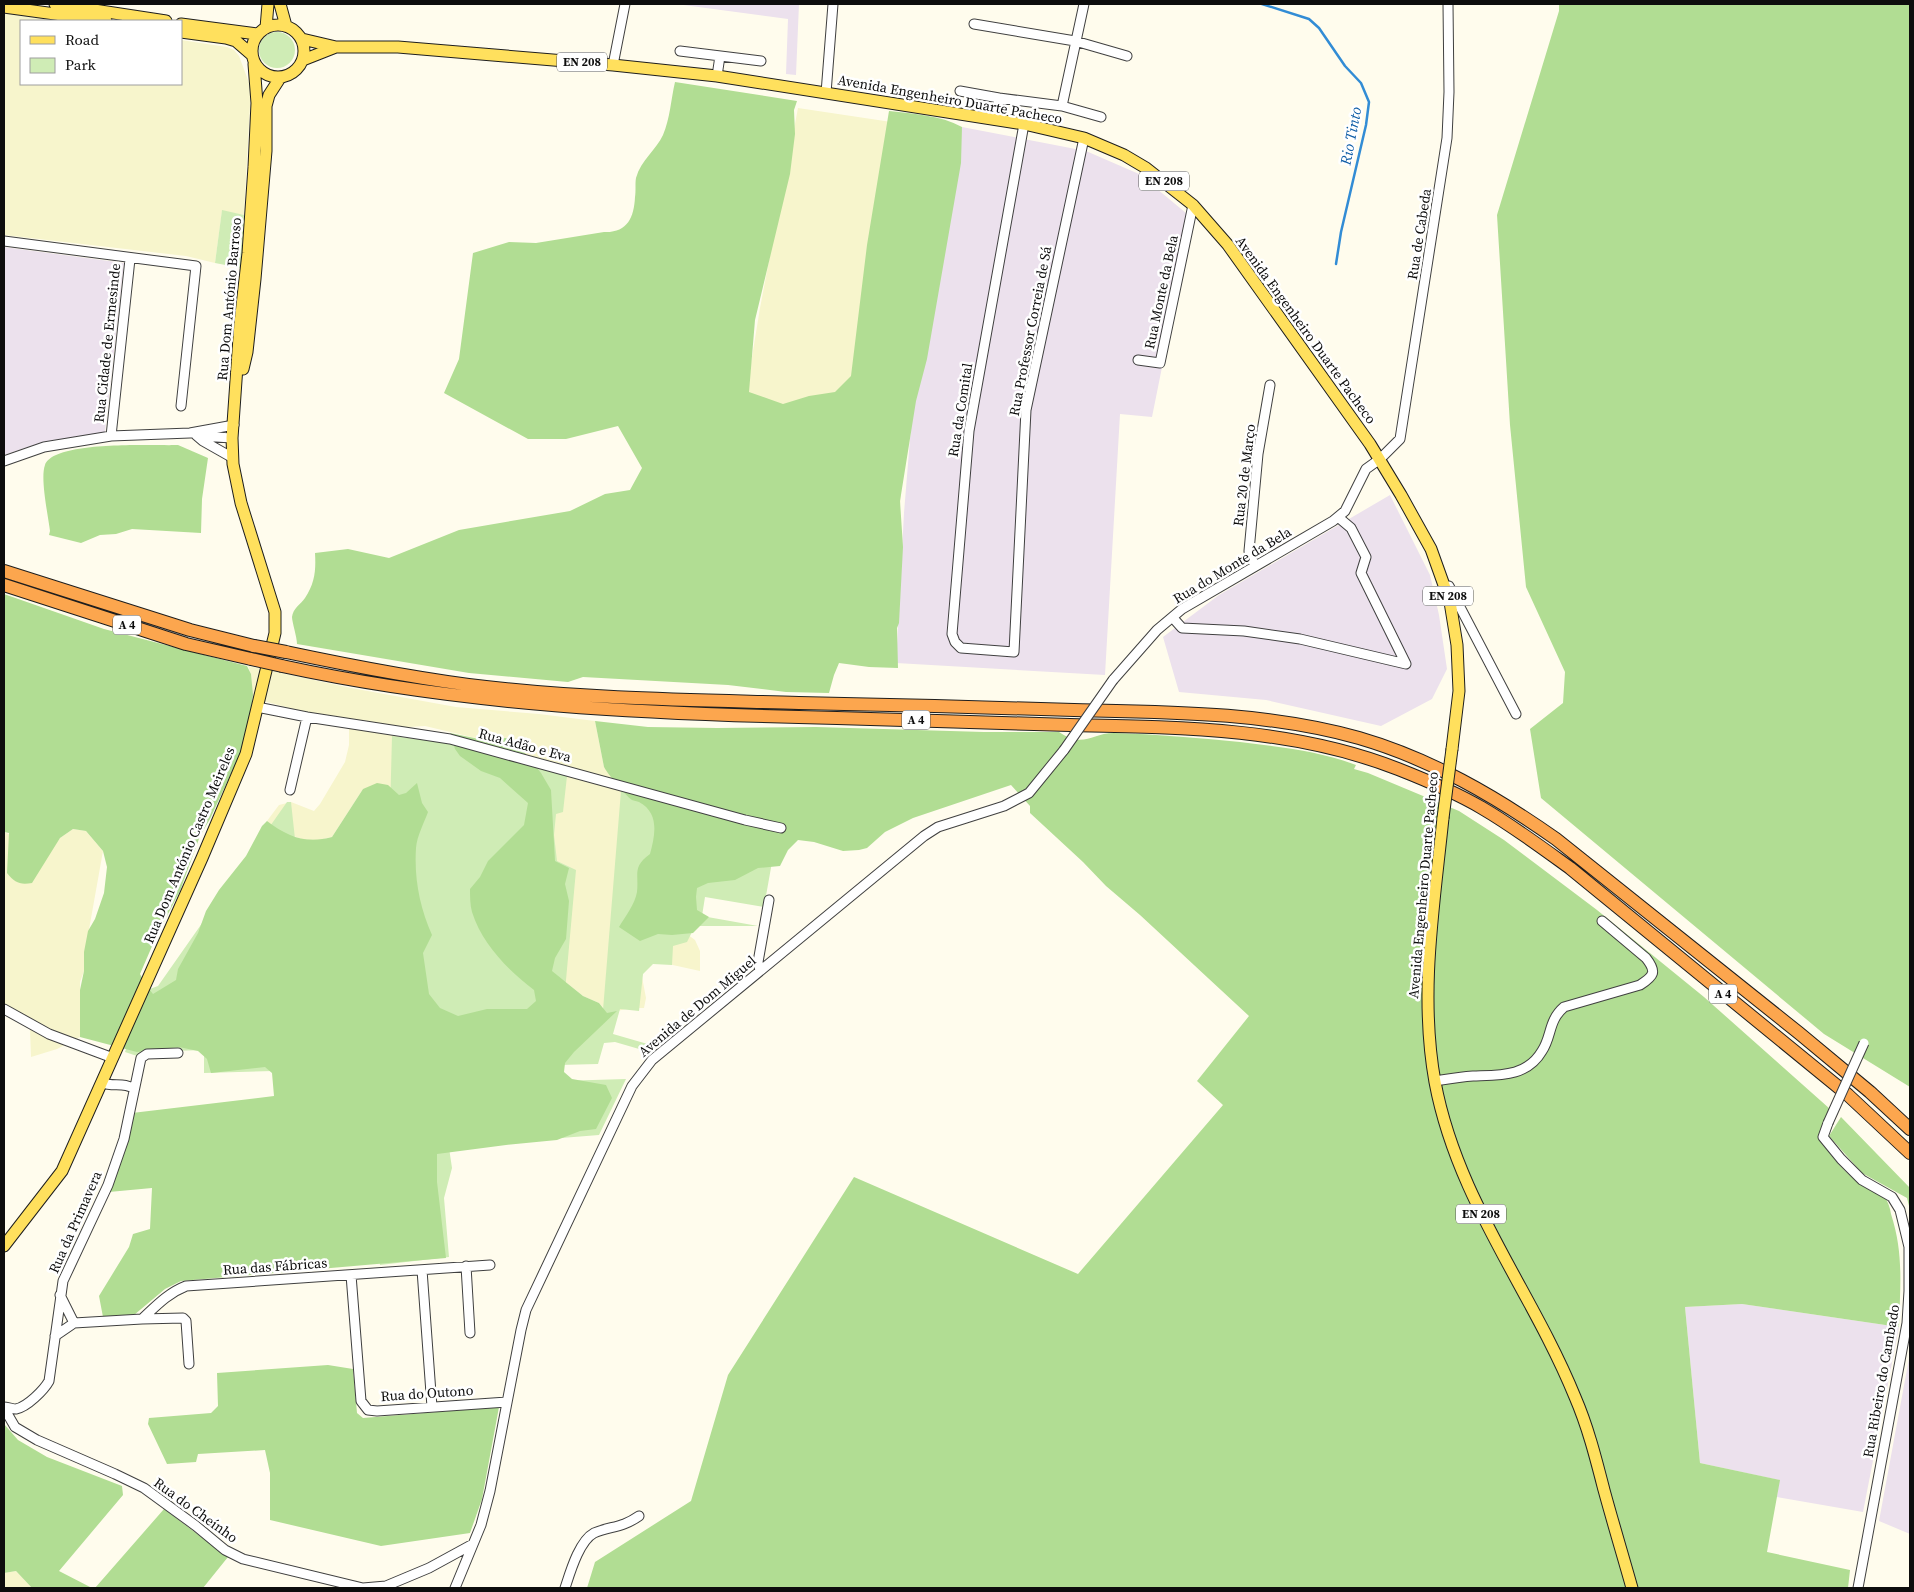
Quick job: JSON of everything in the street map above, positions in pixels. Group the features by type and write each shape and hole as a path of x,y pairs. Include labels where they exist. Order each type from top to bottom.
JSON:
{"highway":[{"name":"A 4","path":"4,572 190,630 254,646 404,675 487,687 556,693 700,700 1168,712 1250,717 1317,728 1361,739 1428,764 1464,781 1495,798 1556,839 1798,1033 1870,1092 1910,1129"},
{"name":"A 4","path":"4,586 186,644 336,678 404,690 557,706 701,715 1159,727 1259,735 1312,744 1354,754 1395,768 1460,796 1483,808 1531,840 1570,868 1848,1095 1910,1153"}],"main road":[{"path":"55,4 159,20"},
{"path":"252,59 252,43 261,31 268,4"},
{"path":"182,24 261,31 276,25 286,26 280,4"},
{"path":"4,7 99,20"},
{"name":"EN 208","path":"286,26 295,31 302,40"},
{"path":"182,32 236,42 265,74 280,78"},
{"path":"302,40 305,50 303,60"},
{"name":"Avenida Engenheiro Duarte Pacheco","path":"302,40 336,47 398,47 613,64 717,76 1024,124 1084,138 1124,155 1146,168 1193,205 1228,245 1380,459 1402,494 1438,567 1450,602 1457,645 1459,691 1428,962 1427,1017 1435,1081 1446,1131 1461,1173 1575,1397 1594,1449 1632,1588"},
{"name":"Avenida Engenheiro Duarte Pacheco","path":"303,60 336,47"},
{"name":"Rua Dom António Barroso","path":"236,395 240,322 248,253 254,158 257,92 252,59"},
{"name":"EN 208","path":"280,78 298,69 303,60"},
{"name":"Rua Dom António Barroso","path":"236,395 247,352 255,279 266,151 266,106 269,95 280,78"},
{"name":"Rua Dom António Castro Meireles","path":"4,1246 62,1171 246,754 274,633 275,612 241,503 233,458 232,438 236,395"}],"street":[{"path":"613,64 625,4"},
{"path":"826,93 833,4"},
{"path":"1062,106 1084,4"},
{"name":"Rua de Cabeda","path":"1380,459 1400,439 1444,159 1449,92 1448,4"},
{"path":"974,24 1075,41 1127,56"},
{"path":"680,51 761,61"},
{"path":"717,76 720,56"},
{"path":"960,90 998,98 1062,106 1101,117"},
{"path":"996,119 998,98"},
{"name":"Rua da Comital","path":"1014,652 961,648 955,642 952,634 969,431 1024,124"},
{"name":"Rua Professor Correia de Sá","path":"1014,652 1026,410 1084,138"},
{"name":"Rua Monte da Bela","path":"1138,360 1160,363 1193,205"},
{"name":"Rua Cidade de Ermesinde","path":"4,241 130,259 112,436"},
{"path":"130,259 196,266 181,406"},
{"name":"Rua 20 de Março","path":"1256,566 1250,557 1251,532 1258,454 1270,385"},
{"path":"4,461 44,447 112,436 193,434 234,425"},
{"path":"193,434 210,438 232,438"},
{"path":"193,434 233,458"},
{"name":"Rua do Monte da Bela","path":"1064,750 1113,680 1157,630 1182,610 1338,517 1345,511 1366,469 1380,459"},
{"path":"1172,618 1182,628 1244,631 1300,639 1406,664 1361,573 1366,557 1351,528 1338,517"},
{"name":"Avenida Engenheiro Duarte Pacheco","path":"1438,567 1516,714"},
{"name":"Rua Adão e Eva","path":"257,707 307,717 450,739 745,820 781,828"},
{"path":"290,790 307,717"},
{"name":"Avenida de Dom Miguel","path":"455,1588 481,1525 495,1469 526,1310 632,1086 652,1060 924,836 938,827 1004,806 1030,793 1064,750"},
{"path":"760,970 758,962 769,900"},
{"path":"1435,1081 1509,1074 1521,1071 1537,1060 1544,1049 1551,1023 1564,1008 1640,985 1650,978 1653,972 1652,966 1646,958 1602,921"},
{"path":"4,1009 49,1034 113,1058"},
{"name":"Rua Ribeiro do Cambado","path":"1858,1588 1907,1323 1909,1291 1909,1247 1900,1210 1892,1197 1862,1180 1823,1137 1864,1043"},
{"name":"Rua da Primavera","path":"4,1407 16,1409 31,1401 46,1388 49,1381 60,1295 70,1264 108,1185 124,1139 143,1055 178,1053"},
{"path":"102,1083 107,1085 127,1085 134,1089"},
{"name":"Rua das Fábricas","path":"142,1319 174,1290 186,1286 490,1265"},
{"path":"466,1266 470,1333"},
{"path":"422,1270 432,1407"},
{"name":"Rua do Outono","path":"351,1275 361,1401 363,1406 368,1410 377,1411 507,1402"},
{"path":"60,1295 74,1323"},
{"path":"55,1336 74,1323 180,1316 186,1321 189,1364"},
{"name":"Rua do Cheínho","path":"4,1407 15,1427 37,1440 116,1474 152,1493 225,1550 243,1560 362,1588 386,1586 420,1572 473,1544"},
{"path":"565,1588 575,1558 592,1534 621,1526 638,1516"}],"shaded area":[{"path":"676,4 799,4 796,75 786,74 788,19"},
{"path":"4,13 52,20 20,20 20,85 182,85 182,40 227,47 234,50 239,56 251,88 244,215 222,211 215,263 186,256 4,235"},
{"path":"798,108 958,132 904,441 892,639 740,467 751,363"},
{"path":"962,127 1086,151 1139,174 1192,218 1152,417 1120,414 1105,675 896,663 904,513 913,402"},
{"path":"4,247 124,263 105,432 43,442 4,455"},
{"path":"1390,495 1430,575 1439,615 1447,669 1432,699 1381,726 1266,700 1179,692 1163,637 1219,595"},
{"path":"248,666 351,688 456,707 595,721 604,767 631,800 687,934 695,940 700,951 700,971 659,962 645,966 642,977 646,998 644,1008 631,1008 608,1013 599,1003 583,996 552,971 555,861 506,738 484,740 425,726 409,727 400,732 398,737 408,754 406,794 363,789 332,837 319,840 304,840 278,830 267,821 279,805 291,802 314,811 320,804 345,762 349,745 349,729 327,718 252,698 251,674"},
{"path":"73,829 86,831 103,851 85,952 84,971 80,982 80,1037 57,1049 31,1057 30,1029 4,1013 4,832 49,853 60,838"},
{"path":"1742,1304 1899,1327 1863,1512 1777,1497 1779,1480 1700,1463 1685,1307"},
{"path":"1910,1353 1910,1534 1879,1521"},
{"path":"16,1571 32,1588 4,1588 4,1573"}],"green space":[{"path":"1559,4 1910,4 1910,1087 1824,1034 1541,798 1530,729 1563,703 1565,672 1526,587 1510,425 1497,215 1559,11"},
{"path":"277,32 284,33 290,37 294,43 294,57 290,63 284,67 277,68 270,67 264,63 260,57 259,50 260,43 264,37 270,33"},
{"path":"675,82 797,101 794,110 795,134 790,174 755,320 749,392 783,404 809,396 835,392 851,376 867,245 889,111 936,117 962,127 961,163 927,359 916,401 900,501 903,547 899,623 897,628 898,668 839,663 829,693 786,692 728,685 583,677 568,682 469,673 297,644 292,617 313,582 315,553 348,549 389,558 459,530 570,511 605,494 630,490 642,468 618,426 566,439 528,439 444,393 459,359 473,253 509,242 536,243 612,232 624,227 631,218 633,211 638,172 663,135 669,116"},
{"path":"222,210 244,215 241,268 215,263"},
{"path":"178,445 208,458 202,499 201,533 132,529 116,534 100,535 81,543 49,535 43,479 45,465 52,457 66,451 106,446"},
{"path":"4,594 104,629 247,666 251,674 253,695 251,711 241,752 210,819 200,836 180,891 156,937 140,974 153,994 176,980 178,969 198,933 206,911 219,890 246,856 262,826 267,821 282,831 298,838 314,840 332,837 363,789 377,783 388,785 399,795 406,793 417,783 422,803 428,812 416,848 416,871 424,914 432,935 423,953 429,994 440,1008 458,1016 487,1009 527,1009 536,1001 534,990 497,956 482,935 472,912 470,889 480,877 488,861 524,825 528,803 500,778 481,771 460,756 455,749 450,733 484,740 506,738 526,754 551,790 555,861 569,868 565,884 569,901 566,939 555,958 552,971 583,996 599,1003 607,1013 617,1011 565,1063 564,1072 572,1079 606,1085 612,1098 596,1129 580,1131 557,1140 437,1154 437,1182 446,1258 181,1281 165,1289 134,1315 103,1317 99,1296 129,1247 133,1234 150,1229 152,1188 109,1192 132,1113 274,1096 272,1073 265,1067 211,1073 207,1059 198,1051 179,1047 137,1052 80,1037 80,990 84,971 84,952 88,931 95,919 104,893 107,867 103,851 86,831 73,829 60,838 32,883 24,884 18,882 7,873 9,833 4,832"},
{"path":"595,721 648,727 816,727 984,732 1059,732 1068,737 1081,740 1114,733 1240,742 1299,750 1356,765 1354,769 1459,811 1504,840 1597,910 1704,997 1830,1109 1820,1139 1834,1159 1850,1176 1868,1189 1884,1196 1888,1202 1900,1257 1899,1327 1742,1304 1685,1307 1700,1463 1780,1480 1767,1552 1850,1570 1848,1588 587,1588 595,1562 691,1501 728,1375 854,1177 1078,1274 1223,1105 1197,1081 1249,1016 1106,886 1030,813 1030,806 1011,785 913,818 885,832 867,848 843,851 814,842 798,840 788,850 780,866 758,868 735,880 708,883 697,888 697,910 709,917 693,933 658,934 640,941 619,927 636,897 639,867 650,854 654,833 653,819 646,807 632,800 604,767"},
{"path":"392,736 450,743 567,776 563,812 556,814 554,835 557,861 576,870 563,1013 603,1010 621,791 777,834 764,907 705,897 702,916 758,926 695,926 687,942 673,946 672,965 653,964 643,974 639,1011 620,1009 613,1034 651,1045 646,1051 615,1042 604,1043 598,1064 559,1065 559,1081 626,1079 599,1135 511,1142 448,1141 452,1168 444,1198 449,1257 380,1265 378,1246 276,1100 273,1071 204,1073 204,1050 141,1052 137,1056 125,1052 147,990 158,986 287,802 291,802 295,839 342,841 389,852"},
{"path":"1841,1117 1910,1188 1910,1210 1907,1198 1862,1173 1829,1136"},
{"path":"328,1365 353,1369 357,1413 363,1418 499,1407 482,1499 470,1533 381,1546 270,1520 270,1473 265,1450 198,1454 196,1462 167,1464 148,1424 149,1418 211,1413 218,1406 217,1373"},
{"path":"4,1424 18,1440 47,1457 122,1486 123,1495 59,1571 92,1588 32,1588 16,1571 4,1573"},
{"path":"164,1509 228,1557 203,1588 95,1588"}],"waterway":[{"name":"Rio Tinto","path":"1262,4 1309,19 1319,28 1345,66 1361,83 1369,102 1366,125 1341,232 1336,264"}]}
